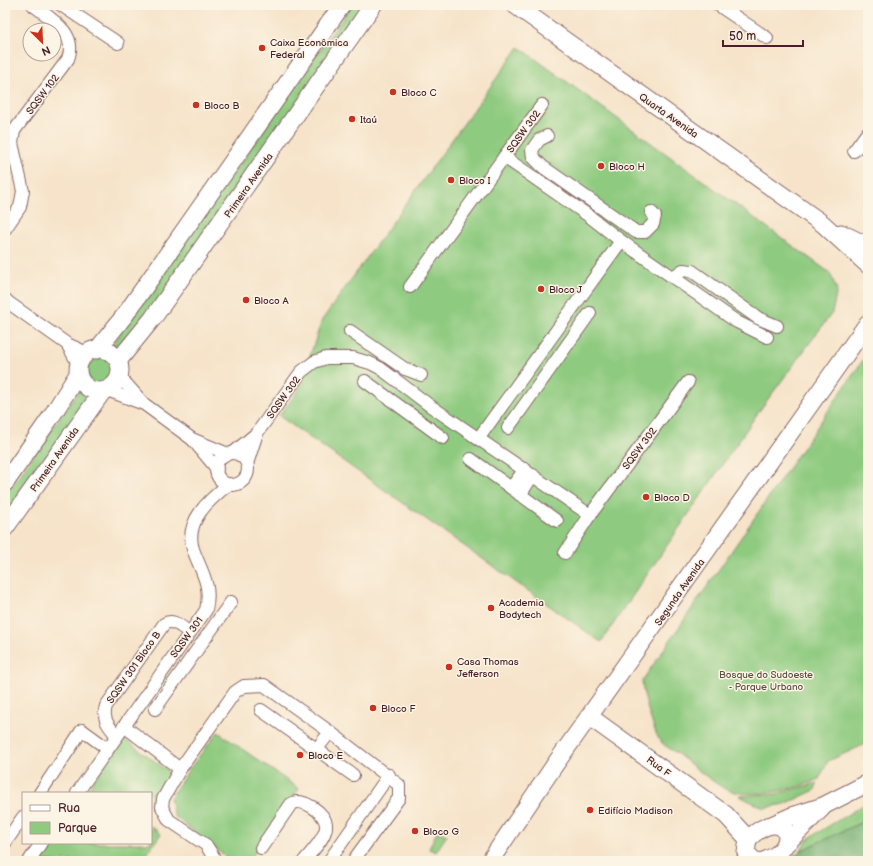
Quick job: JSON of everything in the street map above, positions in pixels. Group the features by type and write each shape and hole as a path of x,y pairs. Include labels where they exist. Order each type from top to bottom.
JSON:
{"main road":[{"path":"5,483 51,417 85,361 125,314 342,5"},
{"name":"Primeira Avenida","path":"118,369 373,5"},
{"name":"Quarta Avenida","path":"515,5 823,224 868,265"},
{"name":"Quarta Avenida","path":"823,224 868,246"},
{"name":"Segunda Avenida","path":"490,861 556,763 868,323"},
{"path":"107,351 118,369 114,384 105,390 96,391 84,386 85,361 107,351"},
{"name":"Primeira Avenida","path":"5,528 105,390"},
{"name":"Rua F","path":"590,717 726,815 746,842 746,853 749,858 755,861"},
{"path":"733,861 746,842 769,825 823,806 868,783"},
{"path":"763,861 774,857 782,850 823,806"},
{"name":"Rua F","path":"726,815 769,825"},
{"path":"769,825 781,826 785,832 787,843"}],"street":[{"name":"SQSW 102","path":"33,5 54,22"},
{"path":"718,5 767,38"},
{"path":"62,28 66,9 118,43"},
{"name":"SQSW 102","path":"5,229 23,200 23,191 12,143 14,131 68,59 71,45 62,28"},
{"name":"SQSW 302","path":"410,287 542,105"},
{"path":"854,150 868,132"},
{"name":"SQSW 302","path":"547,136 539,140 532,150 532,154 537,162 610,212 632,230 643,233 655,220 655,216 651,212"},
{"name":"SQSW 302","path":"504,157 737,322 767,337"},
{"path":"589,216 595,203"},
{"path":"600,225 610,212"},
{"path":"478,439 621,241"},
{"path":"673,277 683,270 692,271 758,318 778,326"},
{"path":"6,302 67,344 85,361"},
{"path":"737,322 746,309"},
{"path":"508,428 590,313"},
{"path":"561,326 573,337"},
{"path":"350,330 405,369 421,374"},
{"path":"380,368 387,356"},
{"name":"SQSW 302","path":"247,464 258,433 301,372 314,362 326,358 353,358 380,368 429,405 590,515"},
{"path":"118,369 144,404"},
{"path":"396,380 405,369"},
{"path":"365,381 444,438"},
{"name":"SQSW 302","path":"565,553 590,515 688,382"},
{"path":"105,390 144,404 192,439 230,454 242,456 248,468 246,477 239,484 229,484 223,482 192,439"},
{"path":"399,406 411,392"},
{"path":"507,398 521,410"},
{"path":"416,419 429,405"},
{"name":"SQSW 302","path":"230,454 258,433"},
{"path":"217,472 220,460 230,454"},
{"path":"471,459 557,521"},
{"name":"SQSW 301","path":"212,497 217,472"},
{"path":"516,492 529,472"},
{"name":"SQSW 301","path":"78,792 189,632 206,610 208,599 206,578 193,548 192,532 194,521 212,497 229,484"},
{"path":"155,709 231,602"},
{"name":"SQSW 301 Bloco B","path":"117,736 105,722 104,713 106,706 164,624 169,621 173,621 189,632"},
{"path":"167,664 181,672"},
{"path":"213,861 213,856 206,846 169,820 164,814 163,799 180,769 235,692 244,686 264,685 389,775 399,785 399,798 353,861"},
{"path":"261,710 353,775"},
{"path":"124,726 180,769"},
{"path":"41,792 82,730 108,749"},
{"path":"316,750 330,732"},
{"path":"329,861 389,775"},
{"path":"262,848 291,804 296,801 301,801 321,815 326,824 325,832 304,861"},
{"path":"5,843 22,818"},
{"path":"29,861 40,844"}],"green space":[{"path":"352,5 369,5 121,356 110,348"},
{"path":"519,47 830,273 837,290 832,313 757,414 601,642 279,416 298,391 322,320"},
{"name":"Bosque do Sudoeste - Parque Urbano","path":"868,353 868,743 828,761 819,779 810,783 773,792 760,793 736,792 726,789 661,742 655,731 649,713 642,681"},
{"path":"101,358 111,362 115,372 111,382 101,386 91,382 87,372 91,362"},
{"path":"81,388 92,396 5,520 5,496"},
{"path":"218,732 299,789 249,861 225,861 225,856 174,816 170,798 190,768"},
{"path":"124,739 175,776 152,808 152,792 86,792"},
{"path":"818,783 815,790 785,804 764,808 739,796 776,794"},
{"path":"868,802 868,819 800,851 809,838"},
{"path":"868,819 868,861 786,861 800,851"},
{"path":"152,827 161,834 141,861 35,861 47,844 152,844"},
{"path":"437,831 447,835 436,852 429,849"}],"place":[{"name":"Caixa Econômica Federal","path":"262,48"},
{"name":"Bloco C","path":"393,92"},
{"name":"Bloco B","path":"196,105"},
{"name":"Itaú","path":"352,119"},
{"name":"Bloco H","path":"601,166"},
{"name":"Bloco I","path":"451,180"},
{"name":"Bloco J","path":"541,289"},
{"name":"Bloco A","path":"246,300"},
{"name":"Bloco D","path":"646,497"},
{"name":"Academia Bodytech","path":"491,608"},
{"name":"Casa Thomas Jefferson","path":"449,667"},
{"name":"Bloco F","path":"373,708"},
{"name":"Bloco E","path":"300,755"},
{"name":"Edifício Madison","path":"590,810"},
{"name":"Bloco G","path":"415,831"}]}
